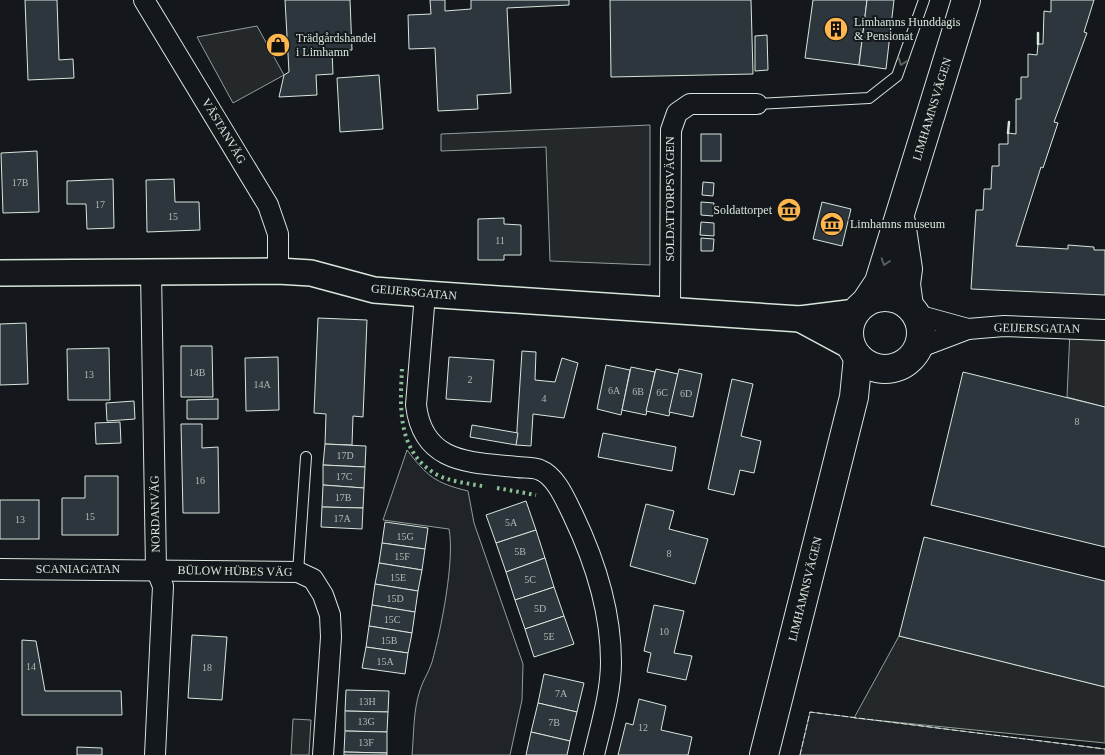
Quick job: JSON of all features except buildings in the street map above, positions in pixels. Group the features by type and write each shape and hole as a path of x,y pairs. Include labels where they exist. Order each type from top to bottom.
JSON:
{"main road":[{"name":"LIMHAMNSVÄGEN","path":"860,307 879,282 900,218 930,110 966,0"},
{"name":"LIMHAMNSVÄGEN","path":"900,218 908,269 906,284 913,310"},
{"path":"887,297 899,299 913,310 921,326 921,337 918,348 912,358 893,368 874,367 855,352 849,335 850,323 860,307 875,298 887,297"},
{"name":"LIMHAMNSVÄGEN","path":"764,755 854,397 855,352"},
{"name":"LIMHAMNSVÄGEN","path":"846,423 861,399 893,368"}],"street":[{"name":"VÄSTANVÄG","path":"144,0 268,205 278,234 278,271"},
{"name":"SOLDATTORPSVÄGEN","path":"670,309 670,130 677,113 690,104 757,104"},
{"name":"NORDANVÄG","path":"151,271 156,569 163,586 155,755"},
{"name":"GEIJERSGATAN","path":"0,272 278,271 311,273 374,290 800,319 860,307"},
{"path":"425,294 416,405 418,420 426,437 436,449 448,456 465,461 540,470 551,478 569,507 595,566 609,628 611,662 608,698 594,755"},
{"name":"GEIJERSGATAN","path":"913,310 968,329"},
{"name":"GEIJERSGATAN","path":"800,319 855,352"},
{"name":"GEIJERSGATAN","path":"918,348 968,329 1004,326 1105,330"},
{"name":"SCANIAGATAN","path":"0,569 156,569"},
{"name":"BÜLOW HÜBES VÄG","path":"156,569 298,572 313,579 323,595 330,615 331,637 322,755"}],"lane":[{"path":"757,104 869,98 897,76 924,0"},
{"path":"298,572 306,457"}],"shaded area":[{"path":"257,26 284,75 233,103 197,37"},
{"path":"650,125 650,265 550,261 546,147 441,151 441,134"},
{"path":"1070,330 1105,337 1105,407 1067,397"},
{"path":"407,450 420,466 433,477 447,485 468,491 474,523 523,664 522,700 510,755 412,755 418,698 421,686 432,662 443,614 449,576 450,542 449,529 383,520"},
{"path":"899,636 1105,687 1105,743 854,718"},
{"path":"810,712 1105,749 1105,755 800,755"},
{"path":"293,719 311,720 309,755 291,755"}],"hedge":[{"path":"402,369 401,412 407,440 413,452 422,463 440,476 486,487"},
{"path":"497,488 536,495"}],"fence":[{"path":"800,755 810,712 1105,749"}],"wall":[{"path":"1038,33 1038,44"},
{"path":"1008,133 1009,122"}],"place":[{"name":"Limhamns Hunddagis & Pensionat","path":"836,29"},
{"name":"Trädgårdshandel i Limhamn","path":"278,45"},
{"name":"Soldattorpet","path":"789,210"},
{"name":"Limhamns museum","path":"832,224"}]}
